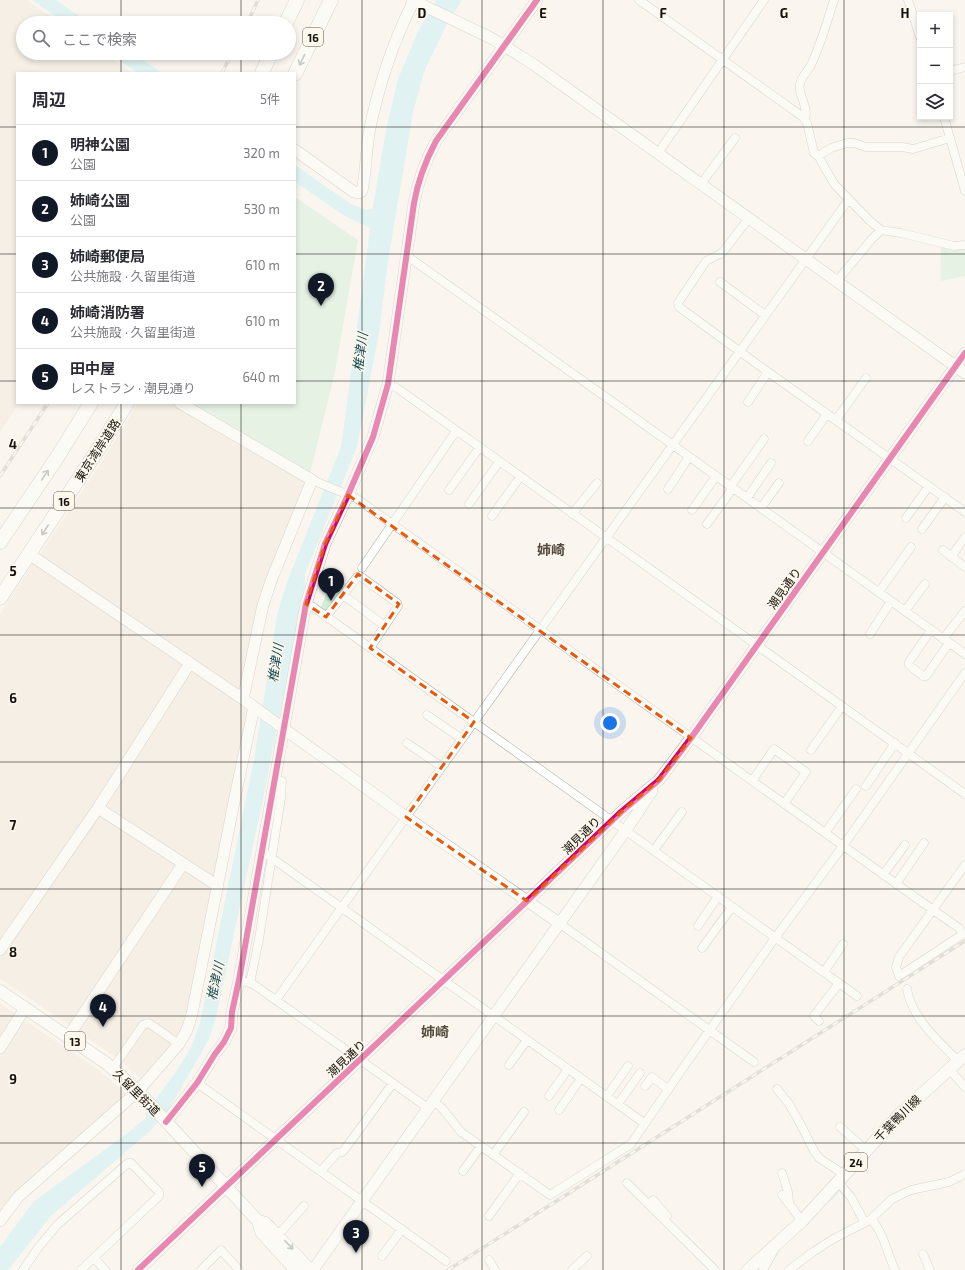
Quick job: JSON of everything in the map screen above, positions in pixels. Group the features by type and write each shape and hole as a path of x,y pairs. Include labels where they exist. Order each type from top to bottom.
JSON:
{"highway":[{"name":"16","path":"289,16 297,0"},
{"name":"16","path":"296,72 331,0"},
{"path":"262,72 268,60"},
{"name":"16","path":"0,542 56,459 90,404"},
{"name":"東京湾岸道路","path":"0,598 126,404"}],"main road":[{"name":"久留里街道","path":"0,991 113,1068 141,1094 254,1217 309,1268"},
{"name":"千葉鴨川線","path":"748,1270 802,1220 866,1150 913,1102 962,1058"}],"street":[{"path":"164,1120 197,1083 224,1042 231,1028 232,1012 244,982 266,854 281,726 306,604 325,544 373,436 388,384 417,188 424,165 436,141 537,0"},
{"path":"639,0 797,111 805,120"},
{"path":"658,153 764,0"},
{"path":"834,0 811,66 800,82 799,87 806,107 805,120 814,153 818,156 835,185 869,220 881,230 901,233 954,246 965,245"},
{"path":"908,0 917,28"},
{"path":"296,151 354,192 359,193 362,191 369,135 376,100 385,69 399,32 416,2 505,46 533,64 960,369"},
{"path":"953,70 965,67"},
{"path":"945,120 965,191"},
{"path":"701,184 735,138"},
{"path":"818,156 831,148 847,143 854,143 866,148 913,149 950,138"},
{"path":"276,1000 849,199"},
{"path":"749,218 722,254 706,261 678,303 682,310 965,512"},
{"path":"837,281 881,230"},
{"path":"407,256 965,654"},
{"path":"720,282 765,315"},
{"name":"潮見通り","path":"138,1270 612,820 659,780 691,738 890,458 960,369 965,353"},
{"path":"748,402 768,372"},
{"path":"836,420 866,378"},
{"path":"388,384 397,388 965,794"},
{"path":"182,404 314,481 356,498 824,833 883,875 933,910 959,928 963,934 899,976 896,967 899,957 933,910 965,865"},
{"path":"808,441 827,414"},
{"path":"362,568 391,523 456,431"},
{"path":"707,524 764,439"},
{"path":"449,490 479,448"},
{"path":"668,489 689,458"},
{"path":"469,504 499,462"},
{"path":"747,498 771,463"},
{"path":"692,510 716,476"},
{"path":"492,516 520,477"},
{"path":"243,699 263,605 270,581 314,481"},
{"path":"572,514 597,483"},
{"path":"761,508 779,483"},
{"path":"906,518 929,486"},
{"path":"922,529 945,497"},
{"path":"952,557 965,537"},
{"path":"879,592 911,547"},
{"path":"943,550 965,567"},
{"path":"30,554 243,699 406,817 754,1062"},
{"path":"326,617 357,576 360,576 397,602 398,606 370,648"},
{"path":"905,611 925,584"},
{"path":"343,595 385,626"},
{"path":"870,634 891,601"},
{"path":"306,604 612,820 857,996"},
{"path":"931,630 908,665 923,676 926,676 965,611"},
{"path":"0,950 98,808 190,663"},
{"path":"244,982 276,1000 393,1083 430,1104 441,1107 461,1132 550,1195 631,1144 644,1123 775,938 843,846 965,673"},
{"path":"811,750 842,706"},
{"path":"0,1221 18,1197 141,1094 179,1044 187,1030 192,1014 236,789 258,710"},
{"path":"426,715 462,738"},
{"path":"407,743 442,767"},
{"path":"866,786 895,743"},
{"path":"752,781 774,749 806,772 784,804"},
{"path":"254,1217 266,1221 309,1268 361,1200 494,1016 626,830 659,780"},
{"path":"824,833 856,789"},
{"path":"98,808 218,886"},
{"path":"654,850 682,812"},
{"path":"896,884 924,843"},
{"path":"883,875 905,844"},
{"path":"266,854 644,1123"},
{"path":"68,1037 183,864"},
{"path":"698,926 718,896"},
{"path":"702,948 732,907"},
{"path":"824,972 843,944"},
{"path":"819,1021 814,1016 839,982"},
{"path":"907,989 908,997 914,1010 925,1026 962,1058"},
{"path":"0,1048 25,1008"},
{"path":"113,1068 142,1025 150,1024 179,1044"},
{"path":"509,1065 527,1040"},
{"path":"607,1096 628,1066"},
{"path":"549,1096 568,1069"},
{"path":"949,1070 965,1087"},
{"path":"618,1104 640,1073"},
{"path":"645,1086 652,1077 668,1089"},
{"path":"559,1110 581,1078"},
{"path":"197,1083 446,1261"},
{"path":"321,1171 337,1153 342,1152 393,1083"},
{"path":"777,1089 789,1104 819,1158 841,1178 851,1197 868,1221 878,1227 895,1270"},
{"path":"493,1155 524,1112"},
{"path":"840,1127 866,1150"},
{"path":"463,1171 481,1146"},
{"path":"23,1270 38,1248 58,1226 128,1163 131,1163 159,1192 159,1196 81,1270"},
{"path":"782,1172 788,1192 789,1203"},
{"path":"489,1216 520,1173"},
{"path":"789,1270 833,1239 868,1221 892,1199 922,1187 935,1186 949,1182 965,1174"},
{"path":"627,1183 715,1270"},
{"path":"782,1195 802,1220"},
{"path":"653,1200 667,1215 673,1229"},
{"path":"279,1234 304,1206"},
{"path":"254,1217 260,1234 293,1270"},
{"path":"382,1256 402,1229"},
{"path":"763,1270 777,1244"},
{"path":"201,1270 222,1250 239,1270"},
{"path":"924,1254 930,1270"},
{"path":"572,1270 587,1256"},
{"path":"94,1258 105,1270"},
{"path":"489,1260 495,1270"}],"highlighted area":[{"path":"348,495 691,738 659,780 621,812 527,901 406,817 474,722 370,648 399,604 358,574 326,617 306,604 325,544"}],"shaded area":[{"path":"0,0 27,0 50,16 16,16 16,60 113,60 131,72 16,72 16,404 18,404 0,432"},
{"path":"137,404 175,404 302,479 305,486 241,689 239,690 39,556 99,466"},
{"path":"34,562 182,662 183,669 0,944 0,614"},
{"path":"197,672 248,708 216,875 210,878 106,809 105,801 189,673"},
{"path":"102,814 174,862 175,869 71,1026 0,979 0,958 95,816"},
{"path":"188,872 209,885 212,892 187,1016 178,1039 146,1016 117,1058 77,1031 182,873"},
{"path":"0,1004 17,1015 0,1041"},
{"path":"24,1020 100,1071 128,1095 0,1214 0,1055"},
{"path":"149,1027 169,1041 171,1049 143,1081 123,1063 123,1059 143,1028"}],"green space":[{"path":"296,198 358,240 335,372 310,474 190,404 296,404"},
{"path":"941,245 965,247 965,276 940,281"},
{"path":"332,579 347,589 326,617 319,612"}],"water":[{"path":"32,0 56,0 79,16 55,16"},
{"path":"443,0 462,0 446,26 424,72 413,112 389,255 379,333 357,447 305,574 305,588 261,809 216,1017 209,1039 169,1109 150,1131 51,1216 8,1270 0,1270 0,1247 33,1202 129,1132 155,1110 181,1075 196,1051 206,1024 260,760 283,616 292,586 347,448 376,231 345,216 296,183 296,166 351,204 367,210 379,207 392,130 404,80 423,35"},
{"path":"119,60 143,60 161,72 137,72"}],"waterway":[{"name":"椎津川","path":"152,1114 181,1075 196,1051 206,1024 260,760 283,616 292,586 347,448 379,207 392,130 404,80 423,35 443,0"},
{"path":"828,1201 840,1190 842,1193"},
{"path":"855,1214 861,1221"},
{"path":"769,1267 781,1247"}],"railway":[{"path":"250,16 258,0"},
{"path":"222,72 228,60"},
{"path":"0,476 47,404"},
{"path":"448,1270 965,941"}],"cycle path":[{"path":"166,1122 197,1083 224,1042 231,1028 232,1012 306,604 325,544 373,437 388,384 414,203 420,179 425,164 436,141 537,0"},
{"path":"138,1270 621,812 659,780 691,738 965,353"}],"place":[{"name":"姉崎公園","path":"321,306"},
{"name":"明神公園","path":"331,601"},
{"name":"姉崎消防署","path":"103,1027"},
{"name":"田中屋","path":"202,1187"},
{"name":"姉崎郵便局","path":"356,1253"}],"district":[{"name":"姉崎","path":"551,549"},
{"name":"姉崎","path":"435,1031"}]}
